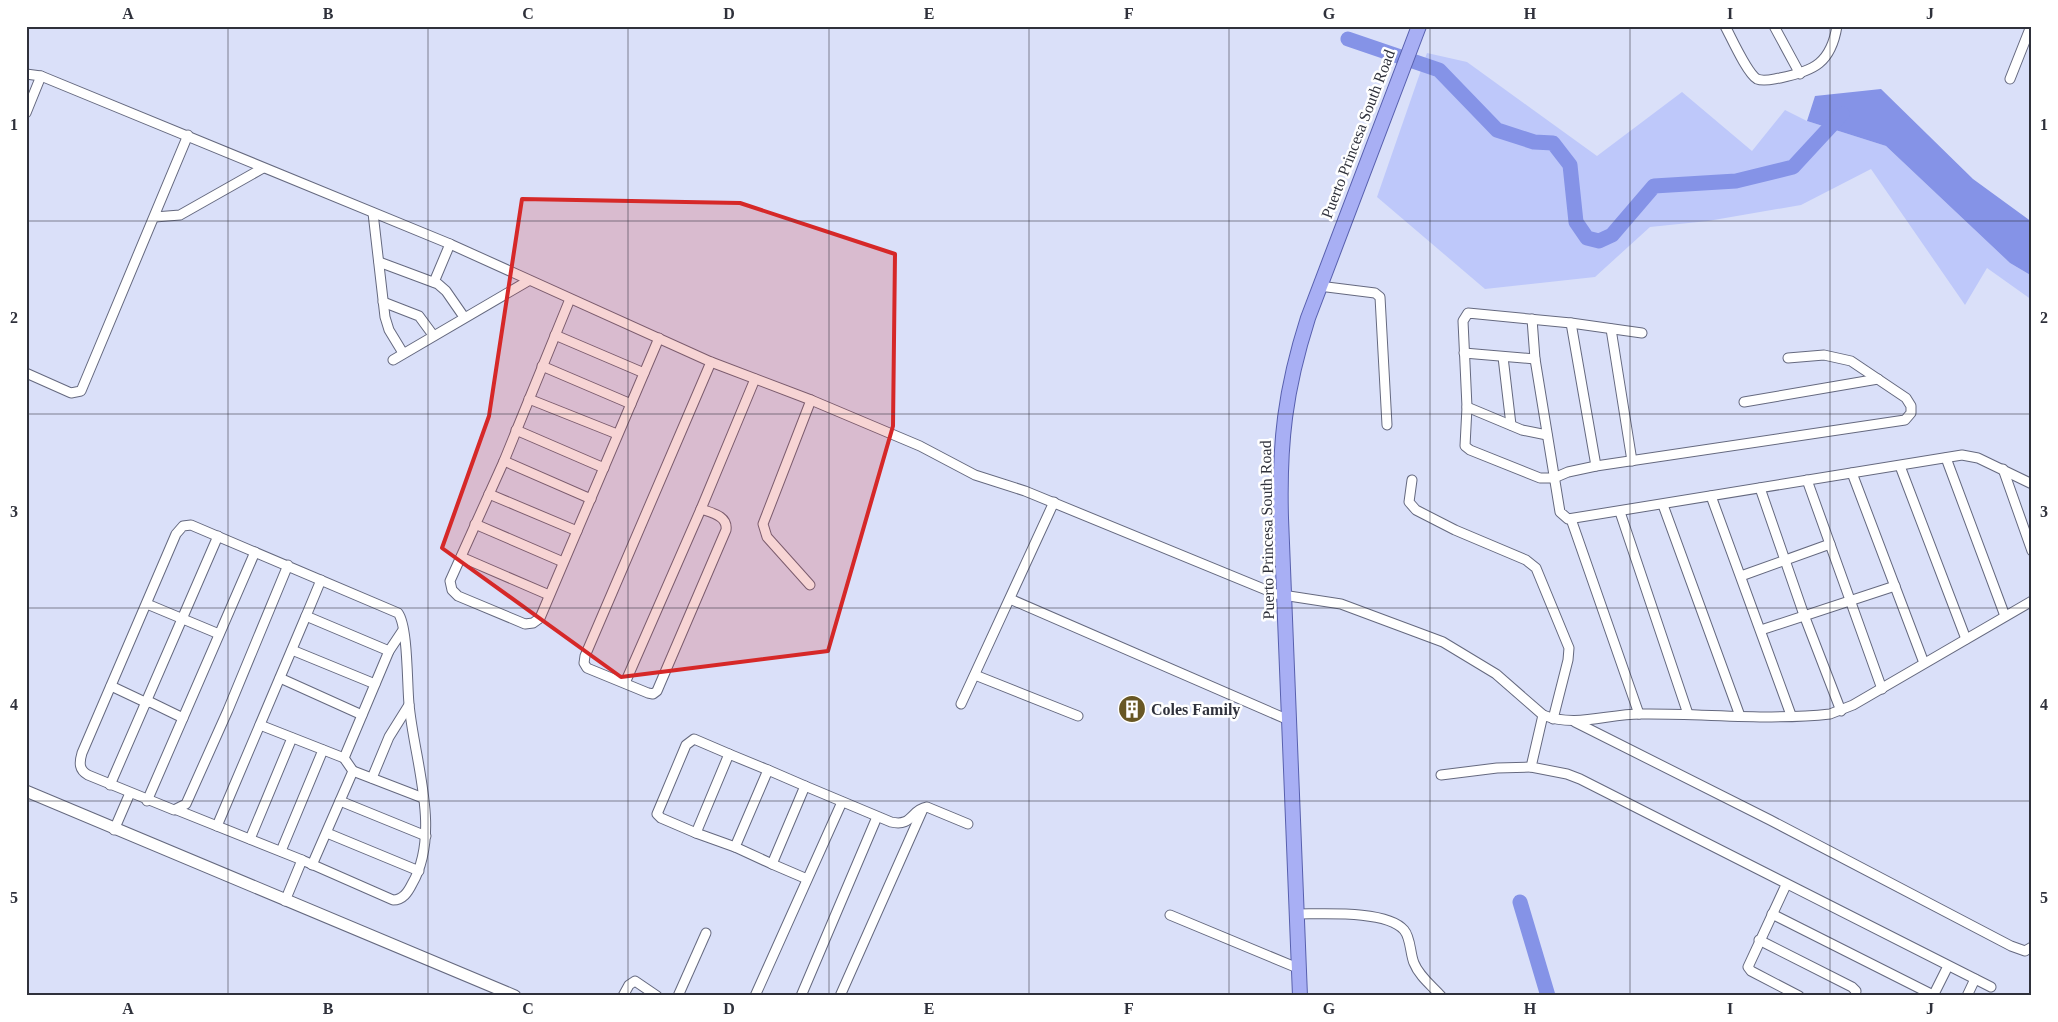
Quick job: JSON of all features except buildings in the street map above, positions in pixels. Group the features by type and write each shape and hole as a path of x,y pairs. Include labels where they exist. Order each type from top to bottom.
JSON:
{"main road":[{"name":"Puerto Princesa South Road","path":"1300,996 1280,468 1285,407 1297,352 1319,286 1418,26"}],"street":[{"path":"1724,26 1756,78 1768,80 1800,74 1821,64 1836,31 1829,26"},
{"path":"1774,26 1800,74"},
{"path":"2010,79 2031,26"},
{"path":"26,74 41,76 450,244 528,281 711,362 811,400 920,446 975,475 1054,502 1264,590 1285,596 1315,598 1342,604 1443,642 1496,674 1543,714 1553,719 1575,722 1639,714 1819,715 1841,711 2032,601"},
{"path":"26,113 41,76"},
{"path":"26,373 71,393 78,393 81,390 188,135"},
{"path":"155,217 180,215 264,168"},
{"path":"372,213 387,325 404,353"},
{"path":"434,282 450,244"},
{"path":"379,262 434,282 446,291 464,317"},
{"path":"393,360 528,281"},
{"path":"1319,286 1375,293 1380,297 1387,425"},
{"path":"570,299 504,461 461,557 450,586 454,594 530,624 540,618 617,434 660,338"},
{"path":"384,302 419,316 433,335"},
{"path":"1642,333 1572,323 1468,313 1463,321 1467,407 1464,443 1468,449 1540,478 1554,478 1568,472 1596,466 1908,419 1912,410 1906,398 1851,361 1837,356 1824,355 1788,358"},
{"path":"1532,319 1547,435 1560,512 1564,517 1571,520 1807,480 1970,455 2003,468 2032,484"},
{"path":"1572,323 1596,466"},
{"path":"1611,329 1632,461"},
{"path":"555,335 644,373"},
{"path":"1464,353 1536,358"},
{"path":"1503,357 1511,425"},
{"path":"702,509 724,518 727,523 726,530 659,688 655,693 650,694 588,668 584,660 711,362"},
{"path":"542,366 631,404"},
{"path":"624,683 702,509 755,379"},
{"path":"1744,402 1878,379"},
{"path":"529,399 617,434"},
{"path":"810,585 767,537 763,524 811,400"},
{"path":"1467,407 1528,432 1547,435"},
{"path":"516,430 604,468"},
{"path":"1946,458 2005,616"},
{"path":"504,461 591,499"},
{"path":"1900,466 1966,639"},
{"path":"2003,468 2032,551"},
{"path":"1852,473 1924,663"},
{"path":"1412,480 1409,502 1416,510 1455,530 1526,560 1536,568 1569,648 1563,685 1553,719"},
{"path":"1807,480 1882,689"},
{"path":"1760,488 1804,615 1841,711"},
{"path":"489,494 577,531"},
{"path":"1711,496 1791,715"},
{"path":"961,704 1054,502"},
{"path":"1663,505 1740,716"},
{"path":"1620,512 1688,714"},
{"path":"1571,520 1639,714"},
{"path":"475,524 563,562"},
{"path":"191,525 255,552 394,611 401,618 404,630 409,705 423,798 426,836 418,871 406,894 393,900 281,851 110,786 85,774 80,763 82,753 180,528 191,525"},
{"path":"110,786 148,702 218,536"},
{"path":"1741,576 1830,544"},
{"path":"147,801 255,552"},
{"path":"461,557 549,595"},
{"path":"177,810 188,800 232,703 288,565"},
{"path":"217,826 321,580"},
{"path":"1761,630 1895,586"},
{"path":"1010,599 1291,721"},
{"path":"147,604 219,634"},
{"path":"306,616 389,651"},
{"path":"344,758 389,651 404,630"},
{"path":"292,650 375,684"},
{"path":"975,675 1078,716"},
{"path":"280,678 362,715"},
{"path":"111,686 183,718"},
{"path":"372,778 389,737 409,705"},
{"path":"1531,767 1543,714"},
{"path":"1575,722 1770,820 2011,946 2025,951 2032,947"},
{"path":"260,726 344,758 353,771 423,798"},
{"path":"250,839 292,738"},
{"path":"807,879 661,818 658,814 686,745 694,739 877,817 903,824 924,807 930,807 968,824"},
{"path":"281,851 323,750"},
{"path":"696,833 729,754"},
{"path":"1442,775 1497,768 1531,767 1567,774 1580,779 1786,885 1991,987"},
{"path":"735,848 768,770"},
{"path":"312,864 353,771"},
{"path":"772,864 805,786"},
{"path":"26,791 114,830 515,996"},
{"path":"114,830 130,793"},
{"path":"340,801 426,836"},
{"path":"755,996 842,802"},
{"path":"840,996 924,807"},
{"path":"801,996 877,817"},
{"path":"327,833 418,871"},
{"path":"285,901 302,860"},
{"path":"1786,885 1748,964 1748,970 1799,996"},
{"path":"1298,914 1361,914 1404,929 1413,960 1420,974 1441,996"},
{"path":"1772,914 1933,996 1948,966"},
{"path":"1170,915 1300,969"},
{"path":"678,996 706,933"},
{"path":"1759,940 1852,987 1856,991 1856,996"},
{"path":"1967,996 1975,979"},
{"path":"623,996 629,985 635,981 657,996"}],"highlighted area":[{"path":"522,199 740,203 895,254 893,426 828,651 621,677 442,548 489,416"}],"shaded area":[{"path":"1427,53 1467,62 1597,156 1682,92 1752,151 1785,110 1807,121 1886,146 2010,263 2032,276 2032,300 1987,268 1965,305 1871,169 1801,205 1708,221 1650,227 1595,277 1485,289 1377,197"}],"water":[{"path":"1881,89 1973,179 2032,222 2032,276 2010,263 1886,146 1807,121 1815,96"}],"waterway":[{"path":"1348,39 1439,70 1497,130 1534,142 1553,143 1570,165 1576,222 1587,238 1599,241 1612,235 1654,186 1736,181 1793,167 1842,114"},
{"path":"1520,902 1548,996"}],"place":[{"name":"Coles Family","path":"1132,709"}]}
